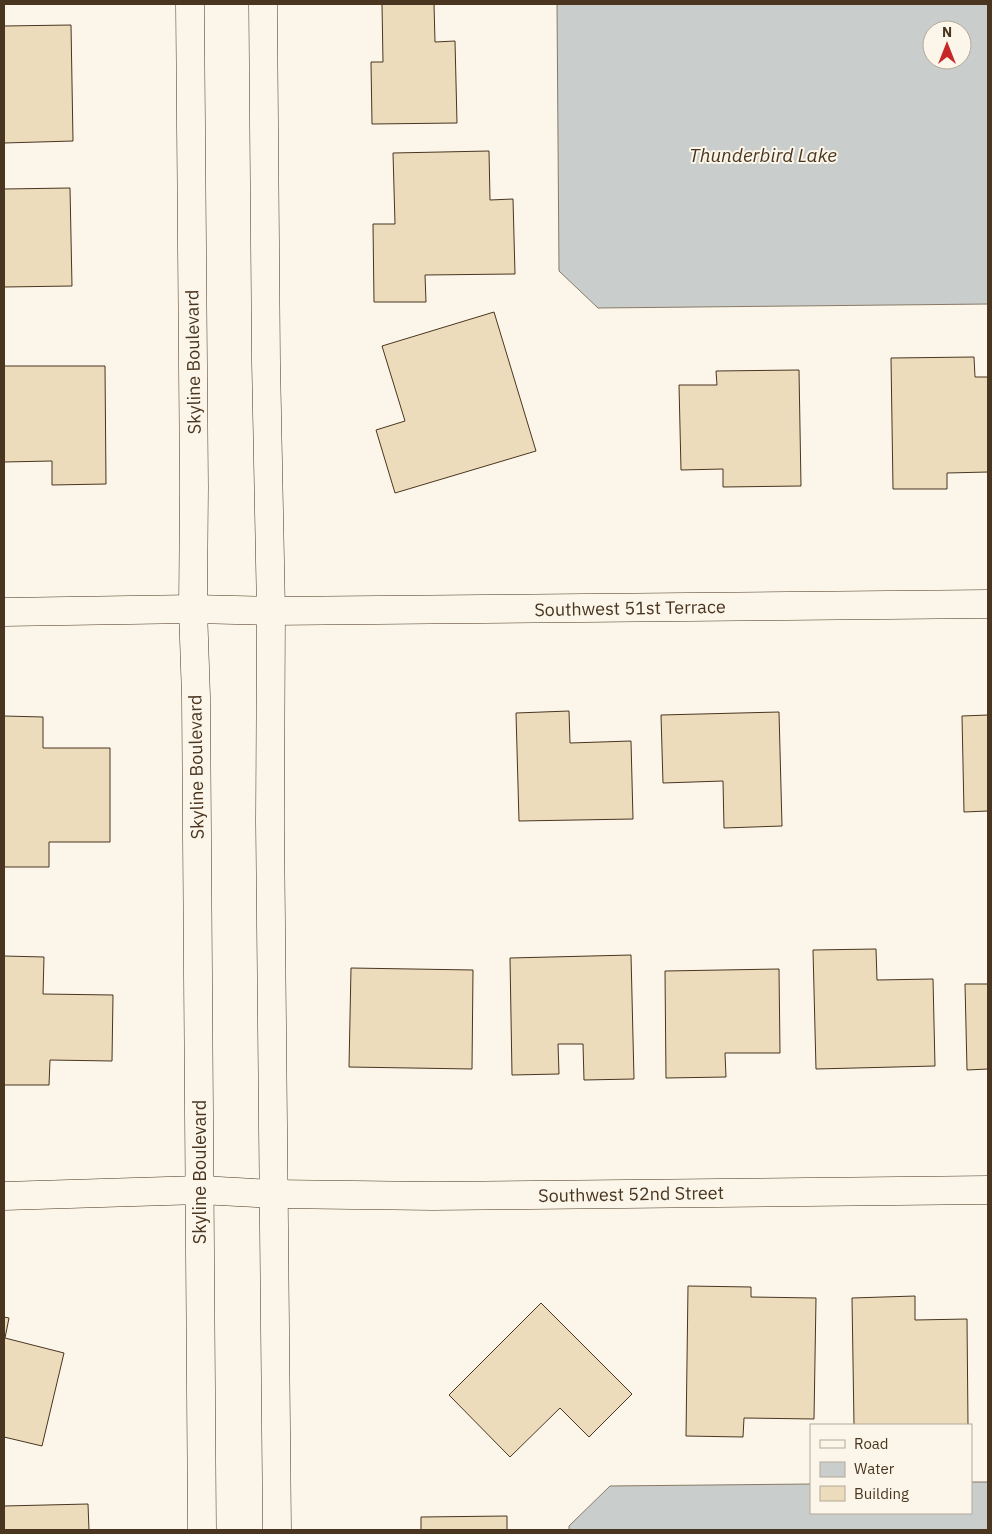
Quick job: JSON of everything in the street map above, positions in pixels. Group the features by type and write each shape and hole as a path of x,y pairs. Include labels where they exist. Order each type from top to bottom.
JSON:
{"street":[{"name":"Skyline Boulevard","path":"190,4 194,487 193,609 196,697 202,1530"},
{"path":"263,4 271,611 270,823 276,1530"},
{"name":"Southwest 51st Terrace","path":"193,609 271,611 988,604"},
{"path":"4,612 193,609"},
{"path":"4,1196 200,1190"},
{"name":"Southwest 52nd Street","path":"200,1190 273,1194 433,1196 988,1190"}],"water":[{"name":"Thunderbird Lake","path":"557,4 988,4 988,304 598,308 559,271"},
{"path":"972,1482 988,1482 988,1530 569,1530 569,1526 610,1486 810,1484 810,1514 972,1514"}],"building":[{"path":"382,4 434,4 435,42 455,41 457,123 372,124 371,62 383,62"},
{"path":"71,25 73,141 4,143 4,26"},
{"path":"489,151 490,200 513,199 515,274 425,275 426,302 374,302 373,224 395,224 393,153"},
{"path":"70,188 72,286 4,287 4,189"},
{"path":"494,312 536,451 395,493 376,430 405,421 382,346"},
{"path":"974,357 975,377 988,377 988,472 947,473 947,489 893,489 891,358"},
{"path":"4,366 105,366 106,484 52,485 52,461 4,462"},
{"path":"799,370 801,486 723,487 723,469 681,470 679,385 717,385 716,371"},
{"path":"569,711 570,743 631,741 633,819 519,821 516,713"},
{"path":"779,712 782,826 724,828 723,781 663,783 661,715"},
{"path":"988,715 988,811 964,812 962,716"},
{"path":"4,716 43,717 43,748 110,748 110,842 49,842 49,867 4,867"},
{"path":"876,949 877,980 933,979 935,1066 816,1069 813,950"},
{"path":"631,955 634,1079 584,1080 583,1044 558,1044 559,1074 512,1075 510,958"},
{"path":"4,956 44,957 43,994 113,995 112,1061 50,1060 49,1085 4,1085"},
{"path":"351,968 473,970 472,1069 349,1067"},
{"path":"779,969 780,1053 725,1053 726,1077 666,1078 665,971"},
{"path":"965,984 988,984 988,1069 967,1070"},
{"path":"688,1286 751,1287 751,1297 816,1298 814,1419 744,1418 743,1437 686,1436"},
{"path":"915,1296 915,1320 967,1319 968,1424 854,1424 852,1298"},
{"path":"541,1303 632,1394 589,1437 560,1408 510,1457 449,1395"},
{"path":"4,1317 9,1318 5,1338 64,1353 42,1446 4,1437"},
{"path":"88,1504 89,1530 4,1530 4,1506"},
{"path":"507,1516 507,1530 421,1530 421,1517"}]}
